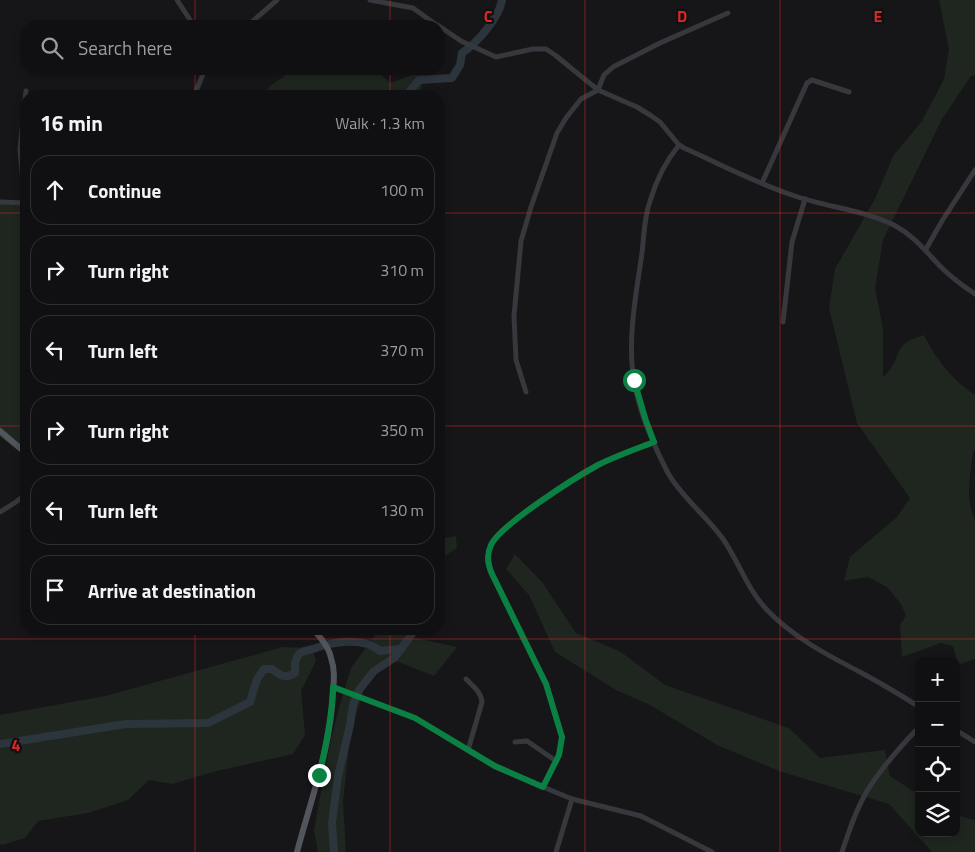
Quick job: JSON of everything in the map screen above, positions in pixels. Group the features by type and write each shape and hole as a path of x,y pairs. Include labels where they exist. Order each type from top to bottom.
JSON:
{"main road":[{"path":"0,431 20,448"},
{"path":"297,852 319,775 332,710 333,668 328,649 317,635"}],"street":[{"path":"177,0 190,20"},
{"path":"254,20 277,0"},
{"path":"370,0 413,8 430,20"},
{"path":"526,392 516,360 514,330 516,284 521,241 533,200 557,133 581,99 598,90 604,75 624,60 728,13"},
{"path":"445,30 461,41 493,56 500,57 546,49 598,90 637,107 660,122 684,148 762,183 805,199 879,218 903,231 926,249 956,281 975,294"},
{"path":"196,90 203,75"},
{"path":"762,183 807,83 812,80 849,92"},
{"path":"679,144 668,159 648,208 633,329 634,380 654,442 675,484 734,555 756,597 767,610 814,647 915,704"},
{"path":"926,249 975,170"},
{"path":"783,322 792,242 805,199"},
{"path":"0,202 20,203"},
{"path":"543,787 556,760 562,737 546,684 492,574 488,556 491,545 511,524 582,475 599,465 654,442"},
{"path":"0,512 20,499"},
{"path":"466,679 478,690 482,702 468,750"},
{"path":"333,687 415,718 495,766 543,787 572,799 641,816 712,852"},
{"path":"842,852 856,814 868,790 893,756 915,732"},
{"path":"960,733 975,742"},
{"path":"514,742 526,741 556,760"},
{"path":"556,852 572,799"}],"shaded area":[{"path":"939,0 975,0 975,75 971,76 942,119 883,240 875,288 883,329 883,377 893,364 901,347 913,339 924,335 945,368 959,383 975,395 975,450 973,452 969,495 975,520 975,659 960,664 960,657 956,657 953,646 941,643 902,657 900,625 906,616 901,604 887,587 868,577 844,581 850,557 897,517 910,498 857,423 829,308 835,269 876,197 893,156 922,121 944,79 949,49"},
{"path":"286,75 381,75 390,83 412,75 425,75 421,90 267,90"},
{"path":"0,204 20,205 20,452 0,437"},
{"path":"456,536 457,548 445,556 445,538"},
{"path":"515,554 542,582 576,633 621,652 665,685 789,728 820,758 885,750 890,776 915,792 915,833 889,804 779,771 717,745 650,705 616,690 555,652 529,595 506,569"},
{"path":"375,635 402,635 457,647 434,676 396,661 368,676 351,731 343,801 346,852 318,852 314,830 330,743 351,668"},
{"path":"283,647 312,648 316,661 301,691 305,735 293,754 213,772 172,784 149,780 128,800 88,813 38,821 25,838 0,844 0,715 105,696"},
{"path":"960,816 975,820 975,852 932,852 919,837 960,837"}],"waterway":[{"path":"411,90 419,80 452,78 460,65 462,53 486,30 497,14 502,0"},
{"path":"334,852 332,823 338,776 353,705 359,690 374,671 394,658 411,635"},
{"path":"0,744 126,724 208,723 250,702 257,679 264,669 272,669 286,676 295,673 296,659 303,651 329,644 347,642 365,643 380,651 401,649"}],"route":[{"path":"319,775 328,737 333,687 415,718 495,766 543,787 559,755 562,737 546,684 492,574 488,556 491,545 502,532 560,490 599,465 654,442 634,380"}]}
